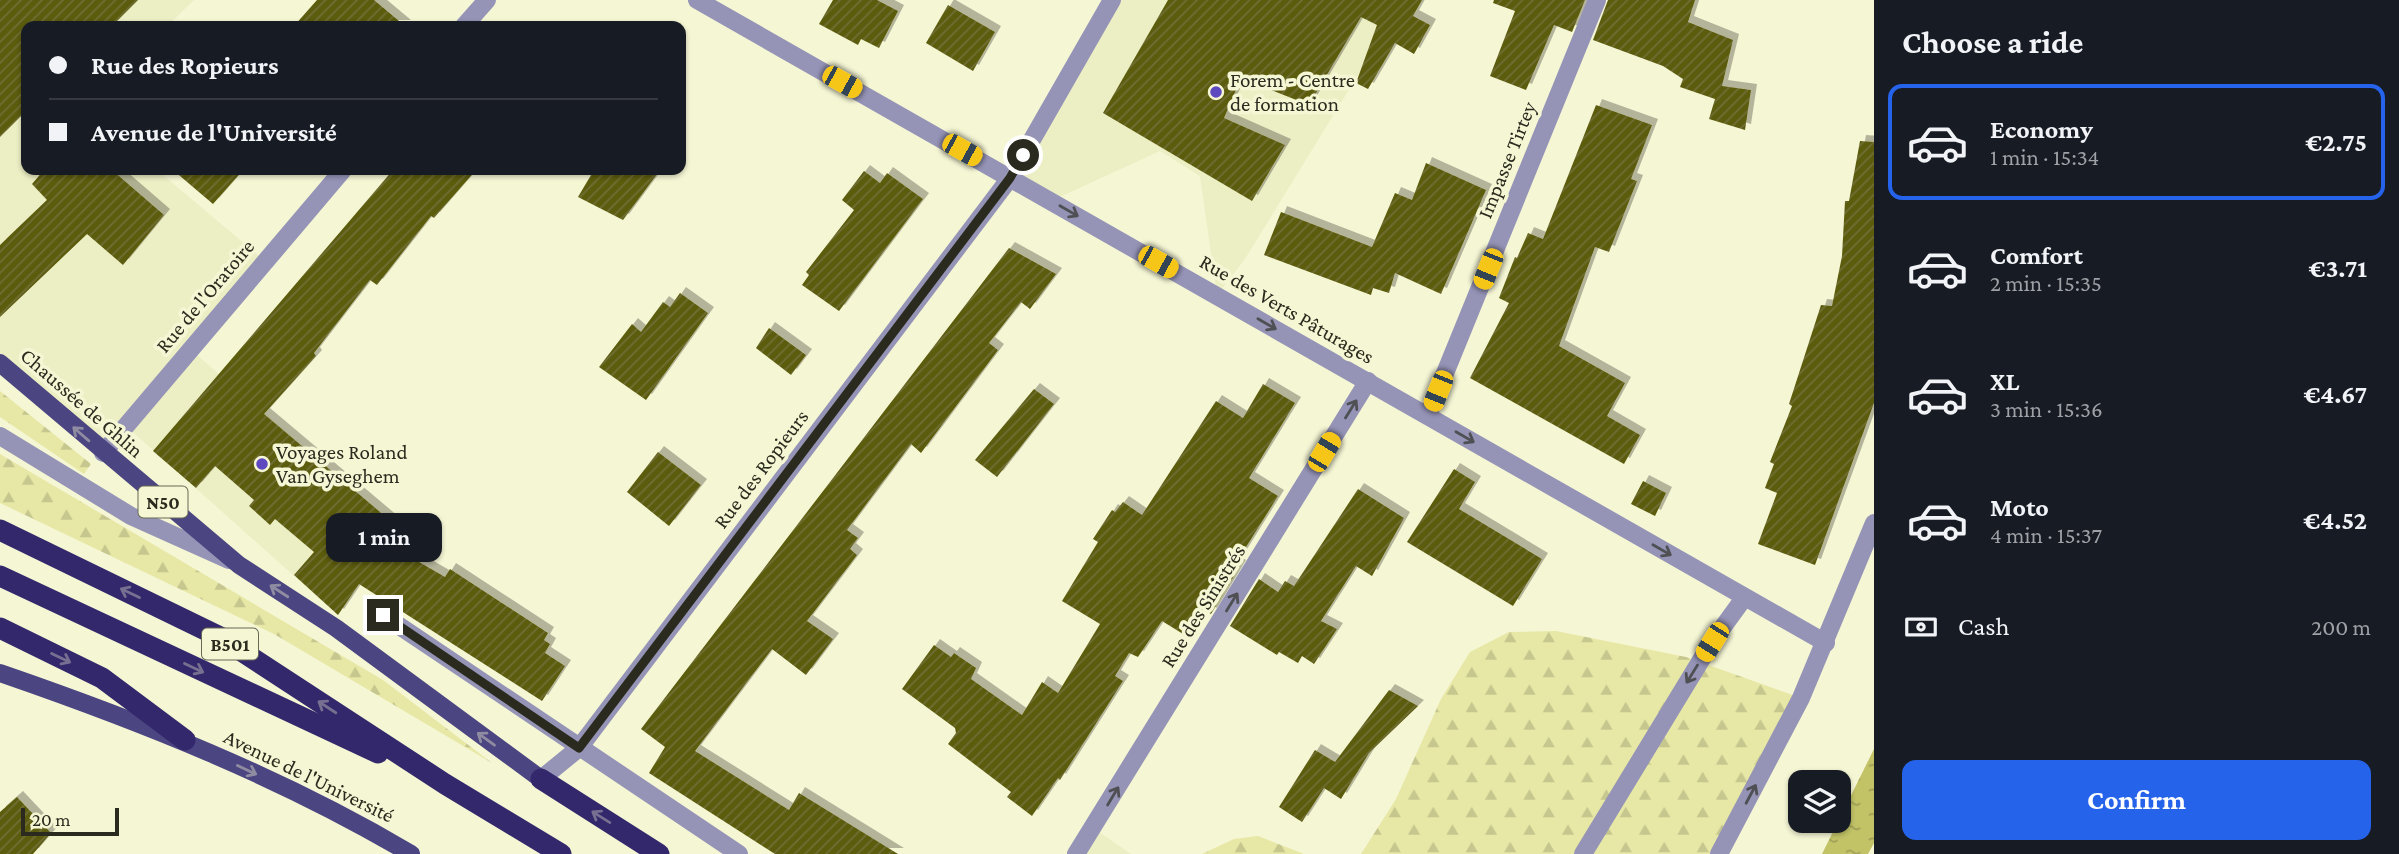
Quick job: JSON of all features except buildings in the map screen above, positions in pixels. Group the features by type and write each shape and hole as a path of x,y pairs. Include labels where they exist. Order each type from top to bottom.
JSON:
{"highway":[{"name":"B501","path":"0,530 220,637 445,784 561,854"},
{"name":"B501","path":"0,576 445,784"},
{"path":"0,628 102,678 185,740"},
{"name":"N50","path":"541,779 659,854"}],"main road":[{"name":"Chaussée de Ghlin","path":"0,363 103,453 239,565 336,628 541,779"},
{"name":"Avenue de l'Université","path":"0,673 185,740 356,822 411,854"}],"street":[{"path":"468,21 486,0"},
{"name":"Rue des Verts Pâturages","path":"697,0 1826,643"},
{"name":"Rue des Ropieurs","path":"541,779 579,748 1010,178 1112,0"},
{"name":"Impasse Tirtey","path":"1428,415 1597,0"},
{"name":"Rue de l'Oratoire","path":"103,453 339,175"},
{"name":"Rue des Sinistrés","path":"1076,854 1368,381"},
{"path":"0,436 131,516 239,565"},
{"path":"1719,854 1801,698 1874,523"},
{"path":"1583,854 1712,642 1744,598"},
{"path":"383,615 739,854"}],"shaded area":[{"path":"0,0 194,0 172,21 21,21 21,175 163,175 265,261 191,350 399,528 338,615 126,426 103,453 0,363"},
{"path":"1112,0 1404,0 1245,259 1217,295 1200,176 1160,151 1051,201 1010,178"},
{"path":"1093,828 1131,854 1076,854"}],"green space":[{"path":"0,391 91,464 84,474 0,417"},
{"path":"0,454 383,680 492,763 274,634 0,503"},
{"path":"1556,631 1686,657 1801,698 1719,854 1361,854 1396,799 1441,699 1470,652 1509,632"},
{"path":"1258,836 1304,854 1202,854 1234,839"}],"water":[{"path":"1874,749 1874,843 1868,854 1822,854 1832,833 1851,833 1851,795"}],"place":[{"name":"Forem - Centre de formation","path":"1216,92"},
{"name":"Voyages Roland Van Gyseghem","path":"262,464"}],"route":[{"path":"383,615 579,748 1010,178 1023,155"}]}
